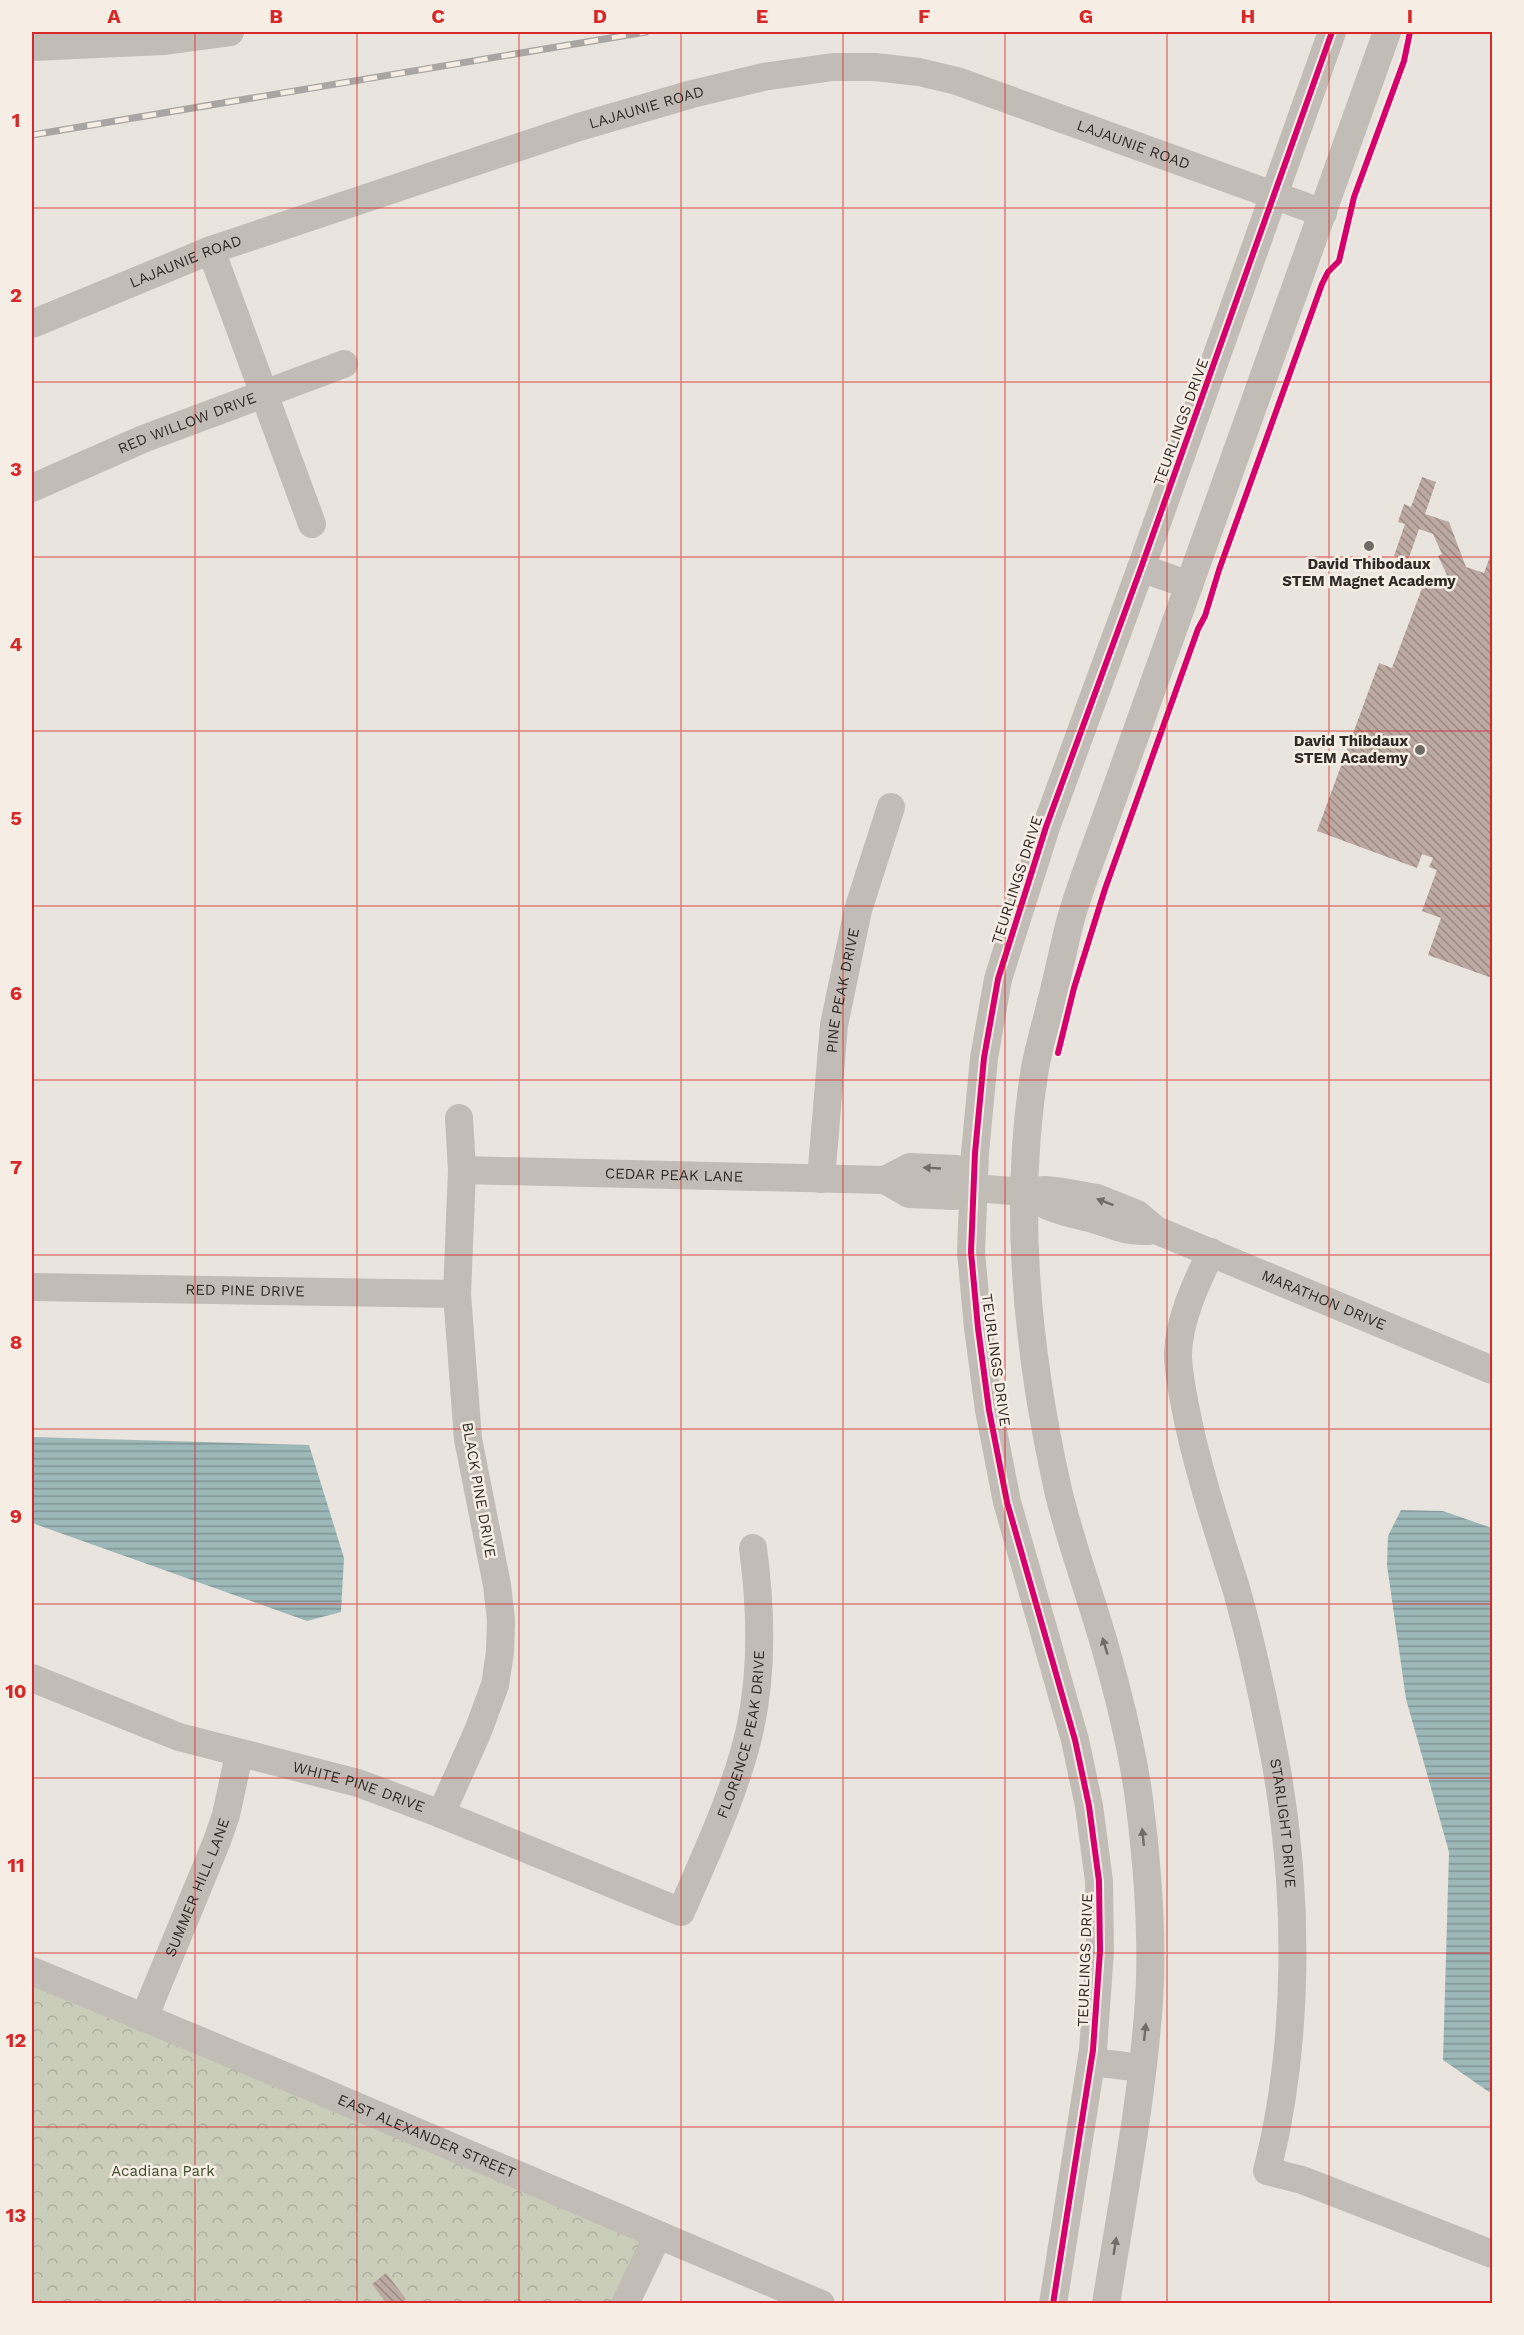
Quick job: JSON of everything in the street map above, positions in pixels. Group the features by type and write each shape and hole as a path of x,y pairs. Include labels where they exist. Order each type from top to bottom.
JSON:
{"street":[{"path":"32,47 164,42 230,32"},
{"name":"TEURLINGS DRIVE","path":"1053,2304 1092,2062 1100,1950 1099,1881 1091,1817 1076,1740 1007,1502 991,1421 978,1328 971,1252 975,1154 984,1058 998,979 1046,827 1332,32"},
{"path":"1106,2304 1142,2068 1149,2000 1150,1950 1147,1877 1140,1804 1126,1728 1107,1653 1059,1490 1046,1424 1030,1322 1024,1251 1026,1143 1036,1066 1071,919 1387,32"},
{"name":"LAJAUNIE ROAD","path":"32,324 211,250 579,127 763,77 832,67 875,67 919,72 957,81 1323,213"},
{"path":"211,250 312,524"},
{"name":"RED WILLOW DRIVE","path":"32,488 143,440 344,364"},
{"path":"1141,568 1190,585"},
{"name":"PINE PEAK DRIVE","path":"821,1179 834,1025 858,910 891,807"},
{"name":"BLACK PINE DRIVE","path":"441,1814 478,1731 495,1684 500,1652 501,1620 497,1584 468,1439 457,1294 462,1170 459,1118"},
{"name":"CEDAR PEAK LANE","path":"462,1170 885,1180 909,1194 956,1196 975,1188 1024,1192"},
{"name":"MARATHON DRIVE","path":"1024,1192 1045,1190 1097,1198 1137,1214 1156,1230 1492,1370"},
{"name":"STARLIGHT DRIVE","path":"1211,1252 1186,1309 1180,1333 1178,1356 1189,1424 1207,1494 1237,1592 1257,1674 1284,1816 1289,1874 1291,2002 1286,2079 1268,2171 1302,2180 1492,2254"},
{"name":"RED PINE DRIVE","path":"32,1287 457,1294"},
{"name":"FLORENCE PEAK DRIVE","path":"681,1912 716,1832 750,1729 759,1658 759,1598 753,1548"},
{"name":"WHITE PINE DRIVE","path":"32,1678 179,1737 240,1755 358,1783 441,1814 681,1912"},
{"name":"SUMMER HILL LANE","path":"144,2018 217,1841 226,1815 240,1755"},
{"name":"EAST ALEXANDER STREET","path":"32,1971 821,2304"},
{"path":"1092,2062 1142,2068"},
{"path":"626,2304 658,2235"}],"green space":[{"name":"Acadiana Park","path":"32,1974 658,2235 627,2303 32,2303"},
{"path":"32,2283 44,2286 39,2303 32,2303"}],"water":[{"path":"32,1437 309,1445 344,1558 341,1612 307,1621 32,1523"},
{"path":"1401,1510 1443,1511 1492,1528 1492,2094 1443,2060 1449,1852 1406,1699 1387,1565 1388,1536"}],"building":[{"name":"David Thibdaux STEM Academy","path":"1422,477 1436,482 1425,514 1449,522 1466,567 1484,573 1492,551 1492,978 1428,955 1441,918 1422,911 1437,870 1429,867 1433,858 1422,854 1417,868 1317,831 1379,663 1392,668 1424,583 1441,589 1447,575 1438,556 1442,554 1433,534 1419,529 1408,560 1394,556 1405,524 1398,522 1404,504 1411,507"},
{"path":"386,2273 406,2299 400,2304 387,2304 372,2284"}],"railway":[{"path":"32,135 646,32"}],"cycle path":[{"path":"1053,2304 1093,2050 1100,1951 1099,1881 1089,1806 1075,1740 1007,1502 989,1410 971,1252 975,1153 984,1058 998,979 1046,827 1332,32"},
{"path":"1058,1053 1074,988 1105,889 1198,629 1205,616 1219,570 1322,284 1328,272 1339,261 1354,197 1404,61 1410,32"}],"place":[{"name":"David Thibodaux STEM Magnet Academy","path":"1369,546"},
{"name":"David Thibdaux STEM Academy","path":"1420,750"}]}
